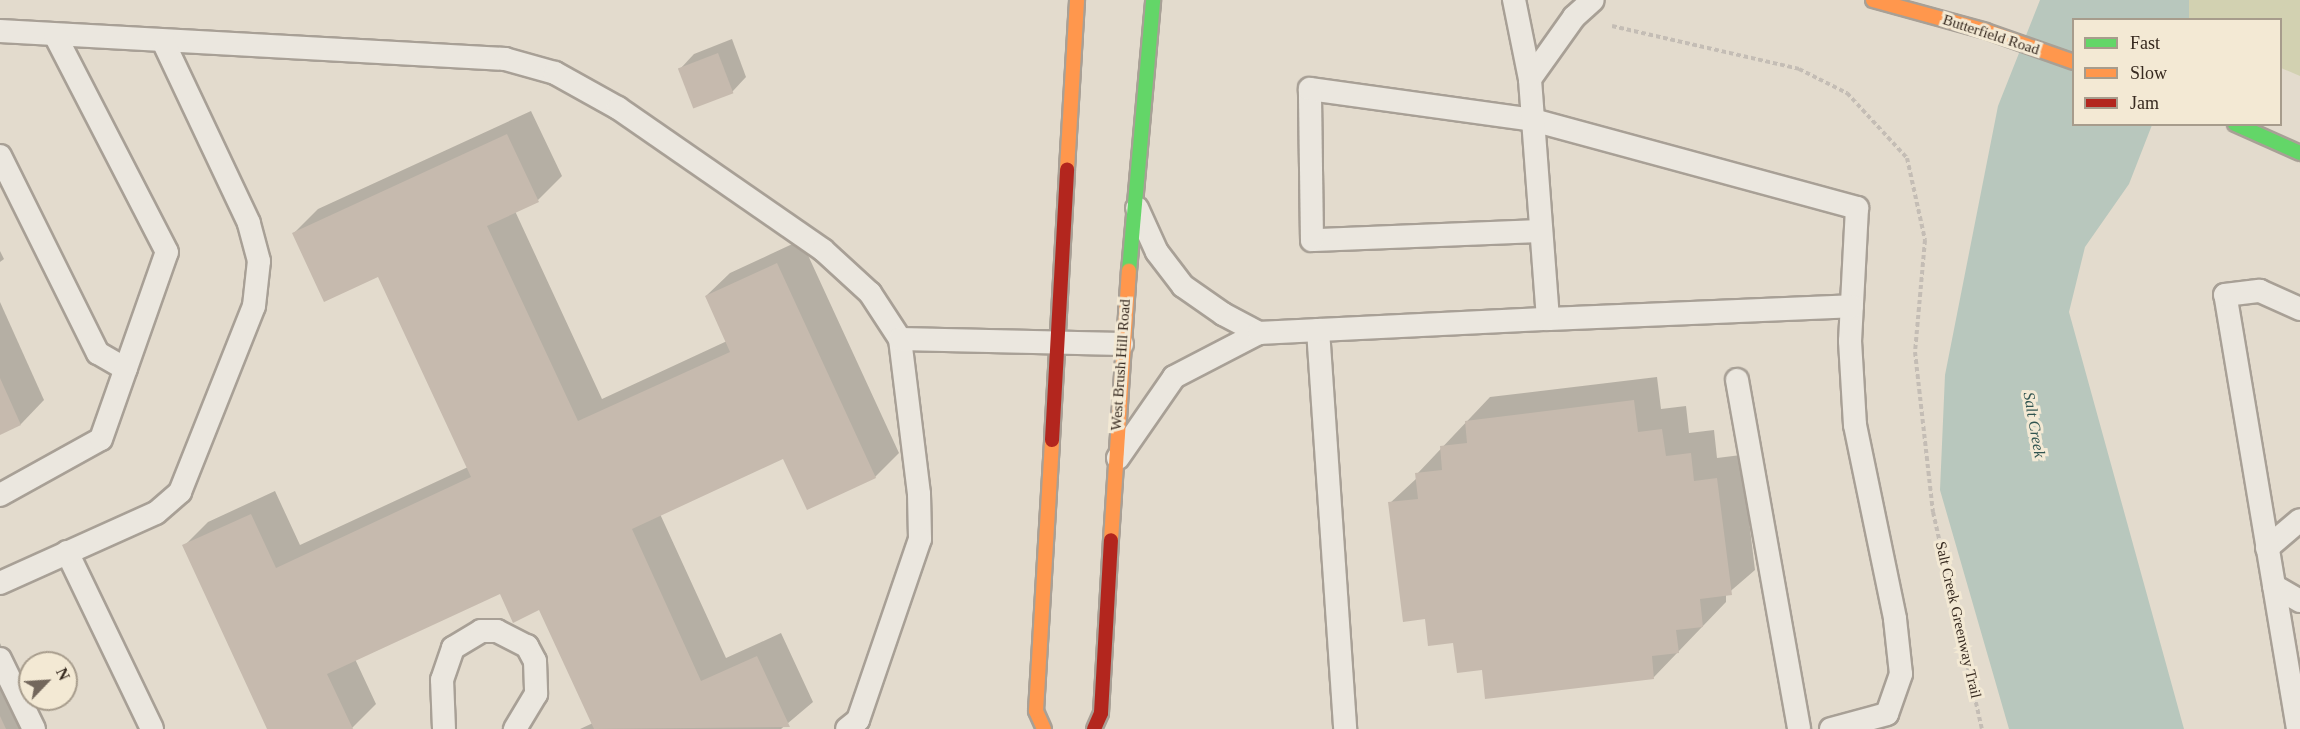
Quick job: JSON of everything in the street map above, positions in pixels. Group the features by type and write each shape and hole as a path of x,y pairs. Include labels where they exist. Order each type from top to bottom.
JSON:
{"main road":[{"path":"1044,729 1036,711 1077,0"},
{"name":"West Brush Hill Road","path":"1094,729 1101,713 1122,344 1153,0"},
{"name":"Butterfield Road","path":"1873,0 1986,31 2072,62"},
{"path":"2239,126 2300,153"}],"lane":[{"path":"1514,0 1530,79 1548,319"},
{"path":"1530,79 1574,17 1593,0"},
{"path":"0,31 505,59 555,74 618,108 822,250 870,293 900,339 919,494 920,539 858,720 847,729"},
{"path":"0,495 101,439 167,252 55,35"},
{"path":"0,583 156,513 180,492 254,306 259,261 249,223 163,41"},
{"path":"1541,231 1312,240 1310,88 1533,120 1857,208 1852,306 1855,425 1895,619 1901,674 1887,714 1831,729"},
{"path":"0,156 98,353 126,369"},
{"path":"1135,204 1156,252 1183,286 1223,314 1259,333"},
{"path":"2298,729 2225,295 2260,291 2300,309"},
{"path":"1114,464 1153,401 1174,377 1259,333 1852,306"},
{"path":"1318,330 1345,729"},
{"path":"900,339 1122,344"},
{"path":"1737,380 1799,729"},
{"path":"2267,548 2300,520"},
{"path":"68,552 152,729"},
{"path":"2274,586 2300,601"},
{"path":"444,729 442,680 453,648 465,637 498,631 527,646 536,661 536,694 515,729"},
{"path":"0,659 34,729"}],"path":[{"name":"Salt Creek Greenway Trail","path":"1933,512 1982,729"}],"green space":[{"path":"2103,0 2300,0 2300,76 2282,68 2282,18 2155,18"}],"water":[{"name":"Salt Creek","path":"2040,0 2189,0 2189,18 2072,18 2072,126 2152,126 2129,184 2085,247 2069,312 2184,729 2009,729 1940,490 1945,375 1998,106"}],"building":[{"path":"718,53 733,93 693,109 678,68"},
{"path":"507,134 539,202 487,226 578,421 730,352 705,296 777,263 876,478 807,510 783,459 632,529 701,681 757,656 790,727 594,729 539,610 513,623 500,594 327,674 353,729 267,729 182,545 251,514 276,568 471,477 378,277 324,302 292,233"},
{"path":"0,378 21,425 0,435"},
{"path":"1634,400 1638,432 1662,429 1666,456 1691,453 1694,481 1717,478 1732,595 1700,599 1703,627 1676,630 1679,653 1652,656 1654,679 1485,699 1482,670 1457,673 1453,643 1428,646 1425,619 1403,622 1388,502 1418,499 1415,473 1442,470 1440,446 1467,443 1465,421"},
{"path":"0,716 6,729 0,729"}],"traffic: fast":[{"path":"1129,271 1153,0"},
{"path":"2239,126 2300,153"}],"traffic: slow":[{"path":"1067,169 1077,0"},
{"path":"1873,0 1986,31 2072,61"},
{"path":"1111,540 1129,271"},
{"path":"1044,729 1036,711 1052,440"}],"traffic: jam":[{"path":"1052,440 1067,169"},
{"path":"1094,729 1101,713 1111,540"}]}
